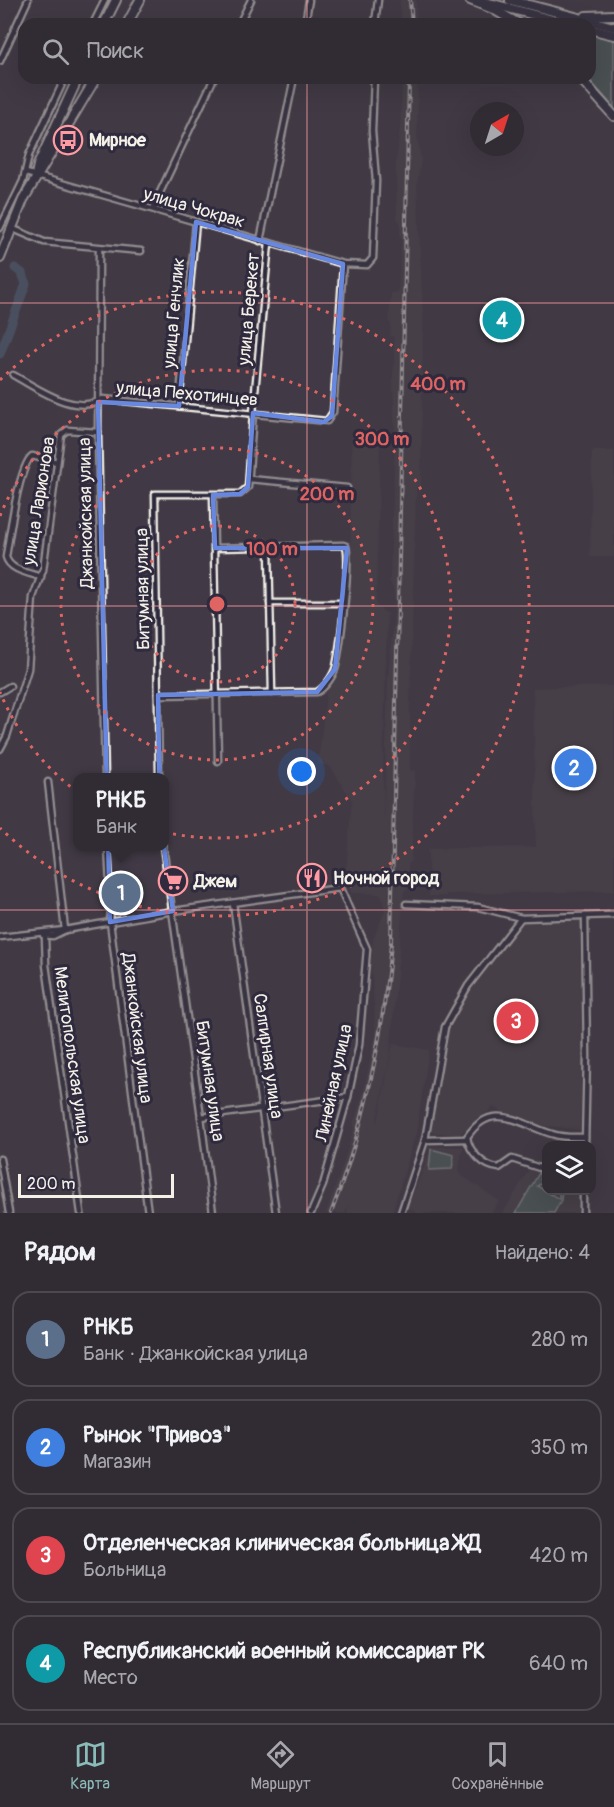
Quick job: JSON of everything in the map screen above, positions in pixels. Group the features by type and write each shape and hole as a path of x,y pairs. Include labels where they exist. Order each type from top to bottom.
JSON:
{"main road":[{"path":"107,18 116,0"},
{"path":"129,18 138,0"},
{"path":"470,0 509,18"},
{"path":"478,0 546,18"},
{"path":"510,0 578,18"},
{"path":"566,15 590,17 614,15"},
{"path":"596,22 614,27"},
{"path":"596,31 614,36"},
{"path":"36,177 38,165 75,84"},
{"path":"0,258 23,200 93,84"},
{"path":"585,84 614,116"}],"street":[{"path":"20,18 28,0"},
{"path":"96,18 105,0"},
{"path":"242,18 251,0"},
{"path":"305,18 309,0"},
{"path":"376,18 378,0"},
{"path":"0,61 18,22"},
{"path":"0,228 26,173 29,155 63,84"},
{"path":"155,210 154,206 211,84"},
{"path":"260,241 293,84"},
{"name":"улица Чокрак","path":"26,173 343,264 367,265 373,258 376,181 372,131 374,84"},
{"name":"улица Генчлик","path":"179,406 196,222"},
{"path":"11,228 44,242 99,249 141,251"},
{"name":"улица Берекет","path":"246,490 249,479 269,243"},
{"name":"Джанкойская улица","path":"99,249 98,432 105,773"},
{"name":"улица Пехотинцев","path":"14,375 58,399 71,403 93,405 103,399 324,422 330,419 333,412 343,264"},
{"name":"улица Ларионова","path":"0,749 28,669 33,597 43,570 60,437 64,431 98,432"},
{"path":"41,577 11,566 6,560 17,493 27,460 30,457 57,462"},
{"path":"249,479 347,488"},
{"name":"Битумная улица","path":"159,773 155,494 240,494 246,490"},
{"path":"213,495 218,760"},
{"path":"158,695 317,692 323,688 335,669 344,603 347,550 345,545 215,548"},
{"path":"269,548 272,693"},
{"path":"270,603 344,603"},
{"path":"0,692 10,686"},
{"path":"48,782 65,930"},
{"name":"Джанкойская улица","path":"108,851 110,922 148,1213"},
{"name":"Битумная улица","path":"165,851 213,1213"},
{"name":"Линейная улица","path":"233,903 340,888 367,950 359,1045 348,1097 323,1185 311,1213"},
{"path":"0,937 65,930 233,903"},
{"name":"Салгирная улица","path":"233,903 276,1213"},
{"path":"406,904 478,907 521,918 614,915"},
{"path":"585,916 587,1008 585,1141"},
{"path":"401,1213 425,1140 445,1027 468,987 521,918"},
{"path":"37,933 53,936 65,930"},
{"name":"Мелитопольская улица","path":"45,936 46,965 81,1213"},
{"path":"201,1117 348,1097"},
{"path":"542,1169 512,1159 500,1168 493,1168 473,1153 467,1139 469,1134 486,1119 501,1115 553,1135 566,1138 585,1137"},
{"path":"425,1140 467,1139"},
{"path":"0,1159 9,1213"},
{"path":"583,1213 584,1195"}],"highlighted area":[{"path":"196,222 343,264 332,416 324,422 253,413 248,487 240,494 213,495 215,548 347,548 335,669 317,692 158,695 160,819 173,911 110,922 98,402 179,406"}],"shaded area":[{"path":"400,0 416,0 417,18 401,18"},
{"path":"402,84 418,84 417,135 421,161 417,184 423,316 421,478 420,487 416,487 410,705 410,770 415,771 411,860 408,865 408,888 404,891 390,1055 376,1124 393,1044 429,1050 416,1133 392,1213 347,1213 349,1204 345,1213 326,1213 354,1128 376,1034 371,963 373,940 385,911 381,894 352,893 345,883 352,800 330,766 318,764 327,688 340,667 350,575 352,432 380,439 376,605 387,614 384,818 388,681 394,612 394,592 390,581 395,441 394,337 390,336 391,323 389,323 391,293 398,292 402,237 400,237 400,222 397,218 396,163 401,121"},
{"path":"592,451 614,451 614,557 590,557"},
{"path":"614,686 614,891 429,896 428,849 536,847 533,688"},
{"path":"580,918 582,1056 580,1130 527,1123 493,1107 458,1135 429,1132 447,1028 471,987 523,922"},
{"path":"432,1147 463,1147 458,1173 499,1201 491,1213 417,1213 408,1207"},
{"path":"530,1168 542,1172 542,1195 577,1195 577,1213 503,1213"}],"green space":[{"path":"596,36 614,40 614,108 593,84 596,84"},
{"path":"431,1149 454,1155 452,1169 429,1170"},
{"path":"539,1173 542,1174 542,1183 537,1186 542,1189 542,1195 552,1195 559,1199 559,1195 562,1195 554,1213 516,1213"}],"waterway":[{"path":"0,354 26,284 22,273 15,268"}],"railway":[{"path":"410,0 412,18"},
{"path":"331,1213 354,1147 371,1080 388,978 391,943 409,84"}],"place":[{"name":"Мирное","path":"68,140"},
{"name":"Республиканский военный комиссариат РК","path":"502,320"},
{"name":"Рынок \"Привоз\"","path":"574,768"},
{"name":"Ночной город","path":"312,878"},
{"name":"Джем","path":"173,881"},
{"name":"РНКБ","path":"121,893"},
{"name":"Отделенческая клиническая больница ЖД","path":"516,1021"}]}
